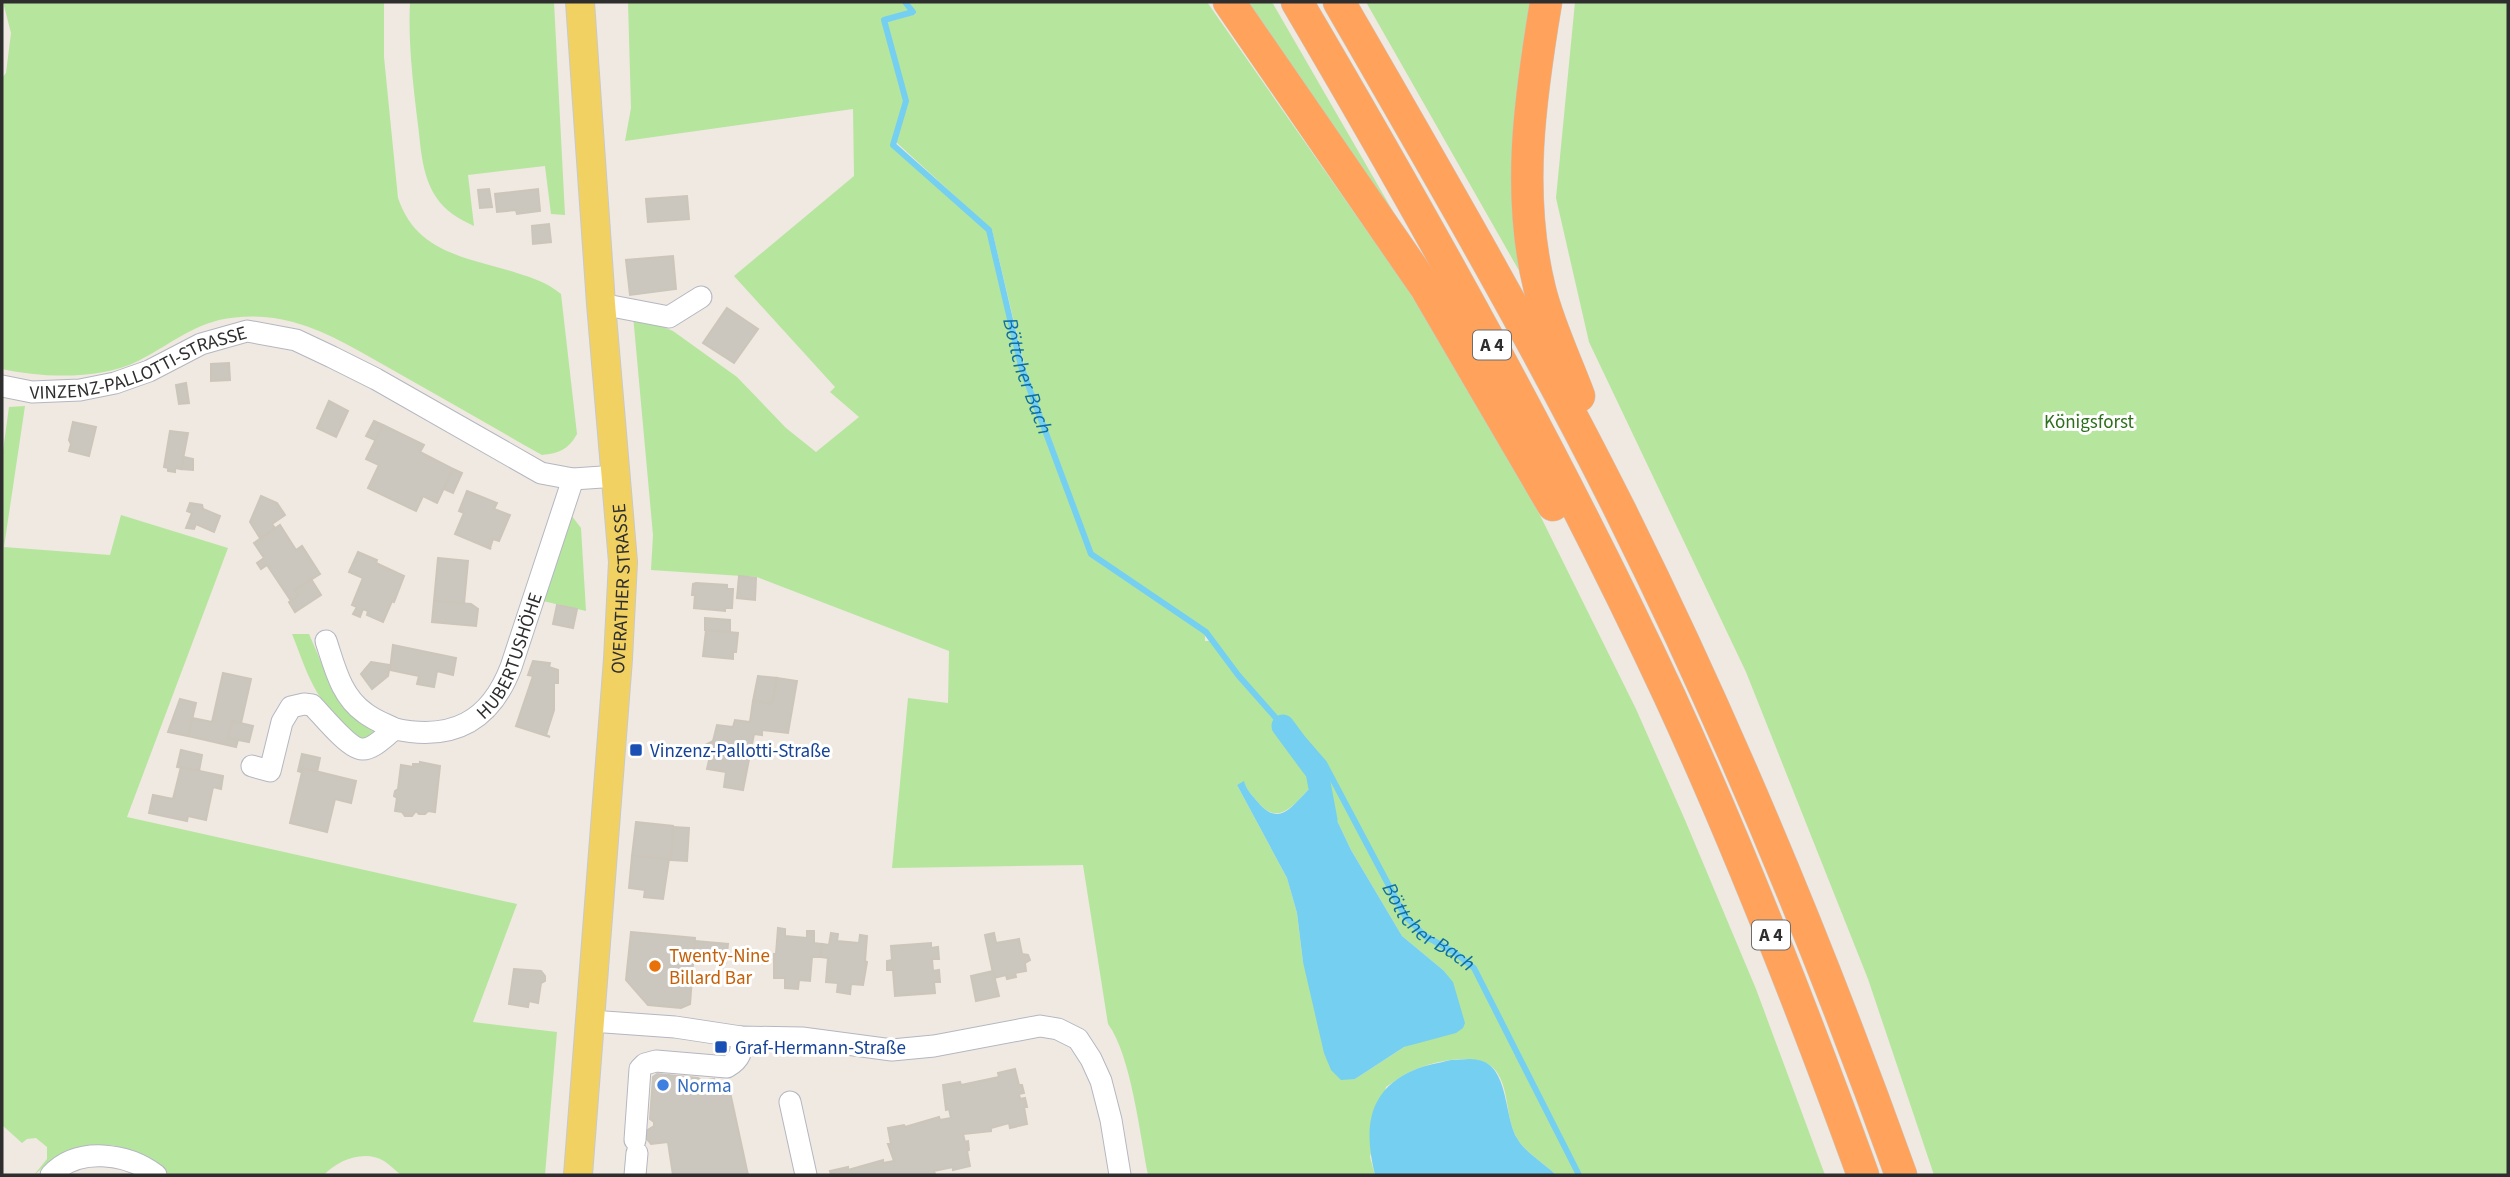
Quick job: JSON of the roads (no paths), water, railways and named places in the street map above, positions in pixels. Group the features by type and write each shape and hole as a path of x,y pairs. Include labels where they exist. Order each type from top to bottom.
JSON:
{"highway":[{"path":"1229,2 1426,288 1670,698"},
{"name":"A 4","path":"1297,2 1502,363 1610,572 1670,698 1757,900 1863,1175"},
{"name":"A 4","path":"1339,2 1461,213 1621,512 1716,711 1790,882 1901,1175"},
{"path":"1546,2 1532,82 1527,144 1526,191 1531,238 1540,290 1621,512"}],"main road":[{"name":"OVERATHER STRASSE","path":"578,1175 623,562 601,304 580,2"}],"street":[{"path":"601,304 669,317 701,297"},
{"name":"VINZENZ-PALLOTTI-STRASSE","path":"2,386 32,392 80,390 115,383 149,371 201,344 247,331 296,340 376,379 541,473 573,479 617,475"},
{"name":"HUBERTUSHÖHE","path":"395,729 416,734 465,725 484,712 502,690 573,479"},
{"path":"252,766 270,771 282,722 291,708 304,704 312,705 351,745 361,750 369,748 395,729 365,714 350,698 339,681 326,641"},
{"path":"591,1021 675,1027 741,1037 802,1038 892,1050 934,1046 1040,1026 1058,1029 1078,1039 1101,1081 1111,1120 1112,1174"},
{"path":"635,1175 640,1069 645,1064 656,1061 727,1067 737,1061 741,1053 741,1037"},
{"path":"790,1102 806,1175"},
{"path":"51,1175 61,1165 89,1157 109,1156 134,1162 156,1175"}],"water":[{"path":"1244,781 1264,808 1277,814 1289,809 1308,790 1321,790 1324,793 1351,850 1402,936 1443,970 1453,982 1465,1023 1463,1028 1456,1033 1404,1047 1355,1079 1341,1080 1331,1070 1324,1053 1303,962 1297,913 1287,878 1237,785"},
{"path":"1451,1060 1478,1060 1495,1071 1501,1081 1517,1138 1556,1175 1375,1175 1370,1128 1378,1101 1386,1089 1398,1079 1418,1068"}],"waterway":[{"name":"Böttcher Bach","path":"905,2 913,12 884,20 906,101 893,145 989,230 1021,366 1091,554 1206,632 1238,675 1283,726 1304,740 1324,763 1405,916 1425,936 1454,952 1474,968 1579,1175"},
{"name":"Böttcher Bach","path":"1283,726 1317,772 1326,820"}],"place":[{"name":"Vinzenz-Pallotti-Straße","path":"636,750"},
{"name":"Twenty-Nine Billard Bar","path":"655,966"},
{"name":"Graf-Hermann-Straße","path":"721,1047"},
{"name":"Norma","path":"663,1085"}],"park label":[{"name":"Königsforst","path":"2089,421"}]}
